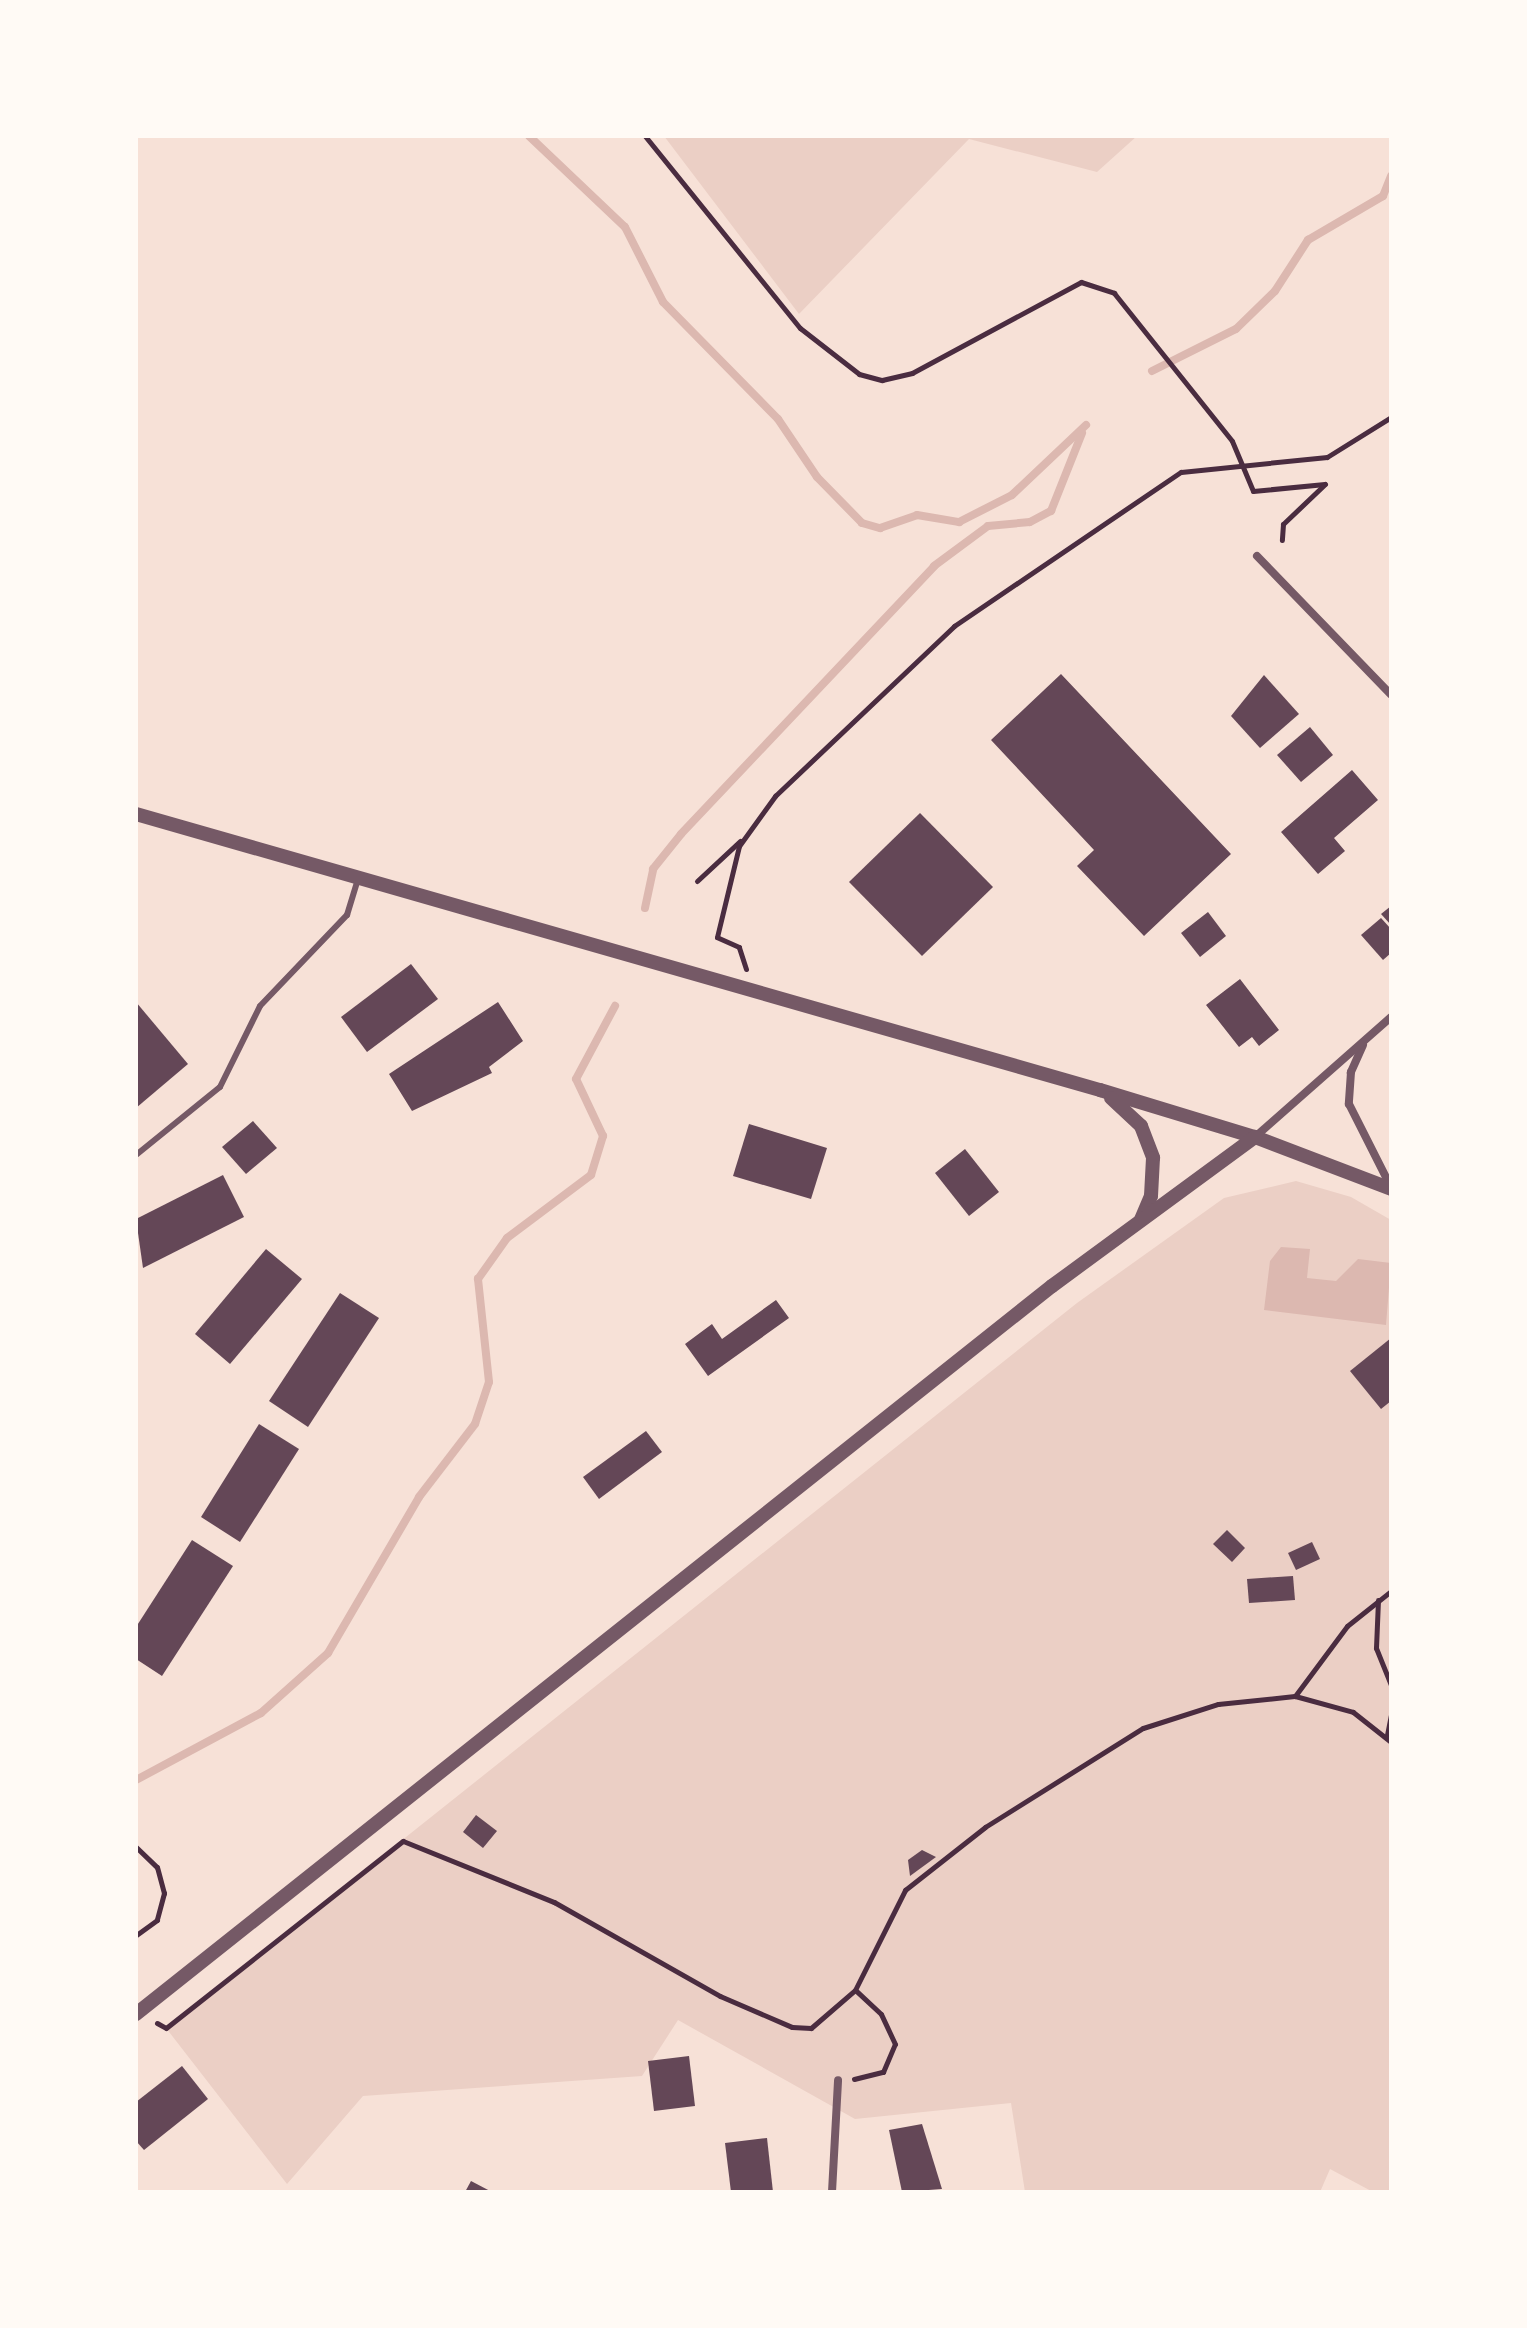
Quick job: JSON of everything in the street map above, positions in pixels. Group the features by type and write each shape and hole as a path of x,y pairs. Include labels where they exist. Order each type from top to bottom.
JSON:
{"street":[{"path":"1257,556 1391,695"},
{"path":"136,814 359,875 1100,1090 1255,1137 1391,1188"},
{"path":"138,2013 1136,1226 1255,1137 1391,1017"},
{"path":"1367,1039 1351,1072 1349,1104 1391,1188"},
{"path":"1100,1090 1141,1126 1153,1158 1151,1196 1136,1226"},
{"path":"832,2192 838,2080"}],"lane":[{"path":"136,1155 220,1087 260,1006 347,915 359,875"}],"path":[{"path":"645,136 800,328 859,374 882,380 912,373 1081,282 1114,293 1177,373 1245,469 1256,492 1325,484 1283,524 1282,540"},
{"path":"697,881 749,832 775,796 954,626 1181,472 1245,469 1327,457 1391,417"},
{"path":"742,986 749,959 717,937 749,832"},
{"path":"1295,1696 1347,1626 1391,1591"},
{"path":"1378,1599 1376,1648 1391,1685"},
{"path":"138,2013 166,2028 403,1841 554,1902 720,1996 792,2027 827,2022 855,1990 905,1890 985,1827 1143,1728 1218,1704 1295,1696 1328,1700 1387,1735 1391,1742"},
{"path":"1387,1735 1391,1715"},
{"path":"136,1847 157,1867 164,1893 157,1920 136,1935"},
{"path":"838,2080 866,2078 893,2062 892,2030 855,1990"}],"shaded area":[{"path":"664,136 1137,136 1097,172 969,139 799,314"},
{"path":"1296,1181 1351,1197 1391,1220 1391,2192 1373,2192 1330,2169 1320,2192 1025,2192 1011,2103 855,2119 678,2020 642,2076 363,2096 287,2184 166,2028 1077,1303 1224,1198"},
{"path":"1281,1247 1310,1249 1307,1278 1336,1281 1358,1259 1391,1263 1386,1325 1264,1310 1270,1261"}],"building":[{"path":"1061,674 1231,854 1144,936 1077,866 1094,850 991,740"},
{"path":"1264,675 1299,714 1260,748 1231,716"},
{"path":"1310,727 1333,755 1301,782 1277,755"},
{"path":"1352,770 1378,800 1334,838 1345,851 1318,874 1281,832"},
{"path":"920,813 993,887 922,956 849,882"},
{"path":"1391,906 1391,925 1381,914"},
{"path":"1208,912 1226,936 1200,957 1181,933"},
{"path":"1381,918 1391,929 1391,953 1383,960 1361,935"},
{"path":"411,964 438,999 367,1052 341,1017"},
{"path":"1240,979 1279,1030 1259,1046 1252,1037 1239,1047 1206,1005"},
{"path":"136,1002 188,1064 136,1108"},
{"path":"498,1002 523,1041 489,1067 492,1073 412,1111 389,1074"},
{"path":"253,1121 277,1148 246,1174 222,1147"},
{"path":"749,1124 827,1148 811,1199 733,1176"},
{"path":"965,1149 999,1192 969,1216 935,1173"},
{"path":"223,1175 244,1217 143,1268 136,1219"},
{"path":"266,1249 302,1279 230,1364 195,1334"},
{"path":"340,1293 379,1318 308,1427 269,1401"},
{"path":"776,1300 789,1318 708,1376 685,1344 712,1324 722,1339"},
{"path":"1391,1338 1391,1401 1381,1409 1350,1371"},
{"path":"259,1424 299,1449 240,1542 201,1517"},
{"path":"646,1431 662,1452 599,1499 583,1477"},
{"path":"1227,1530 1245,1548 1232,1562 1213,1544"},
{"path":"192,1540 233,1566 162,1676 136,1659 136,1627"},
{"path":"1312,1542 1320,1559 1296,1570 1288,1553"},
{"path":"1293,1576 1295,1600 1249,1603 1247,1579"},
{"path":"476,1815 497,1831 483,1848 463,1832"},
{"path":"922,1850 936,1857 910,1876 908,1860"},
{"path":"689,2056 695,2106 654,2111 648,2061"},
{"path":"182,2066 208,2099 144,2150 136,2141 136,2102"},
{"path":"922,2124 942,2189 902,2192 889,2130"},
{"path":"767,2138 773,2192 731,2192 725,2143"},
{"path":"471,2181 492,2192 465,2192"}],"waterway":[{"path":"529,136 625,227 663,302 778,419 817,477 862,523 880,528 917,515 959,522 1012,495 1086,425"},
{"path":"1152,371 1236,329 1275,291 1308,240 1383,196 1391,176"},
{"path":"645,908 653,869 681,834 934,566 988,526 1030,522 1051,511 1082,433"},
{"path":"136,1780 261,1713 328,1653 419,1497 475,1424 489,1382 478,1279 507,1238 591,1175 603,1136 576,1079 615,1006"}]}
